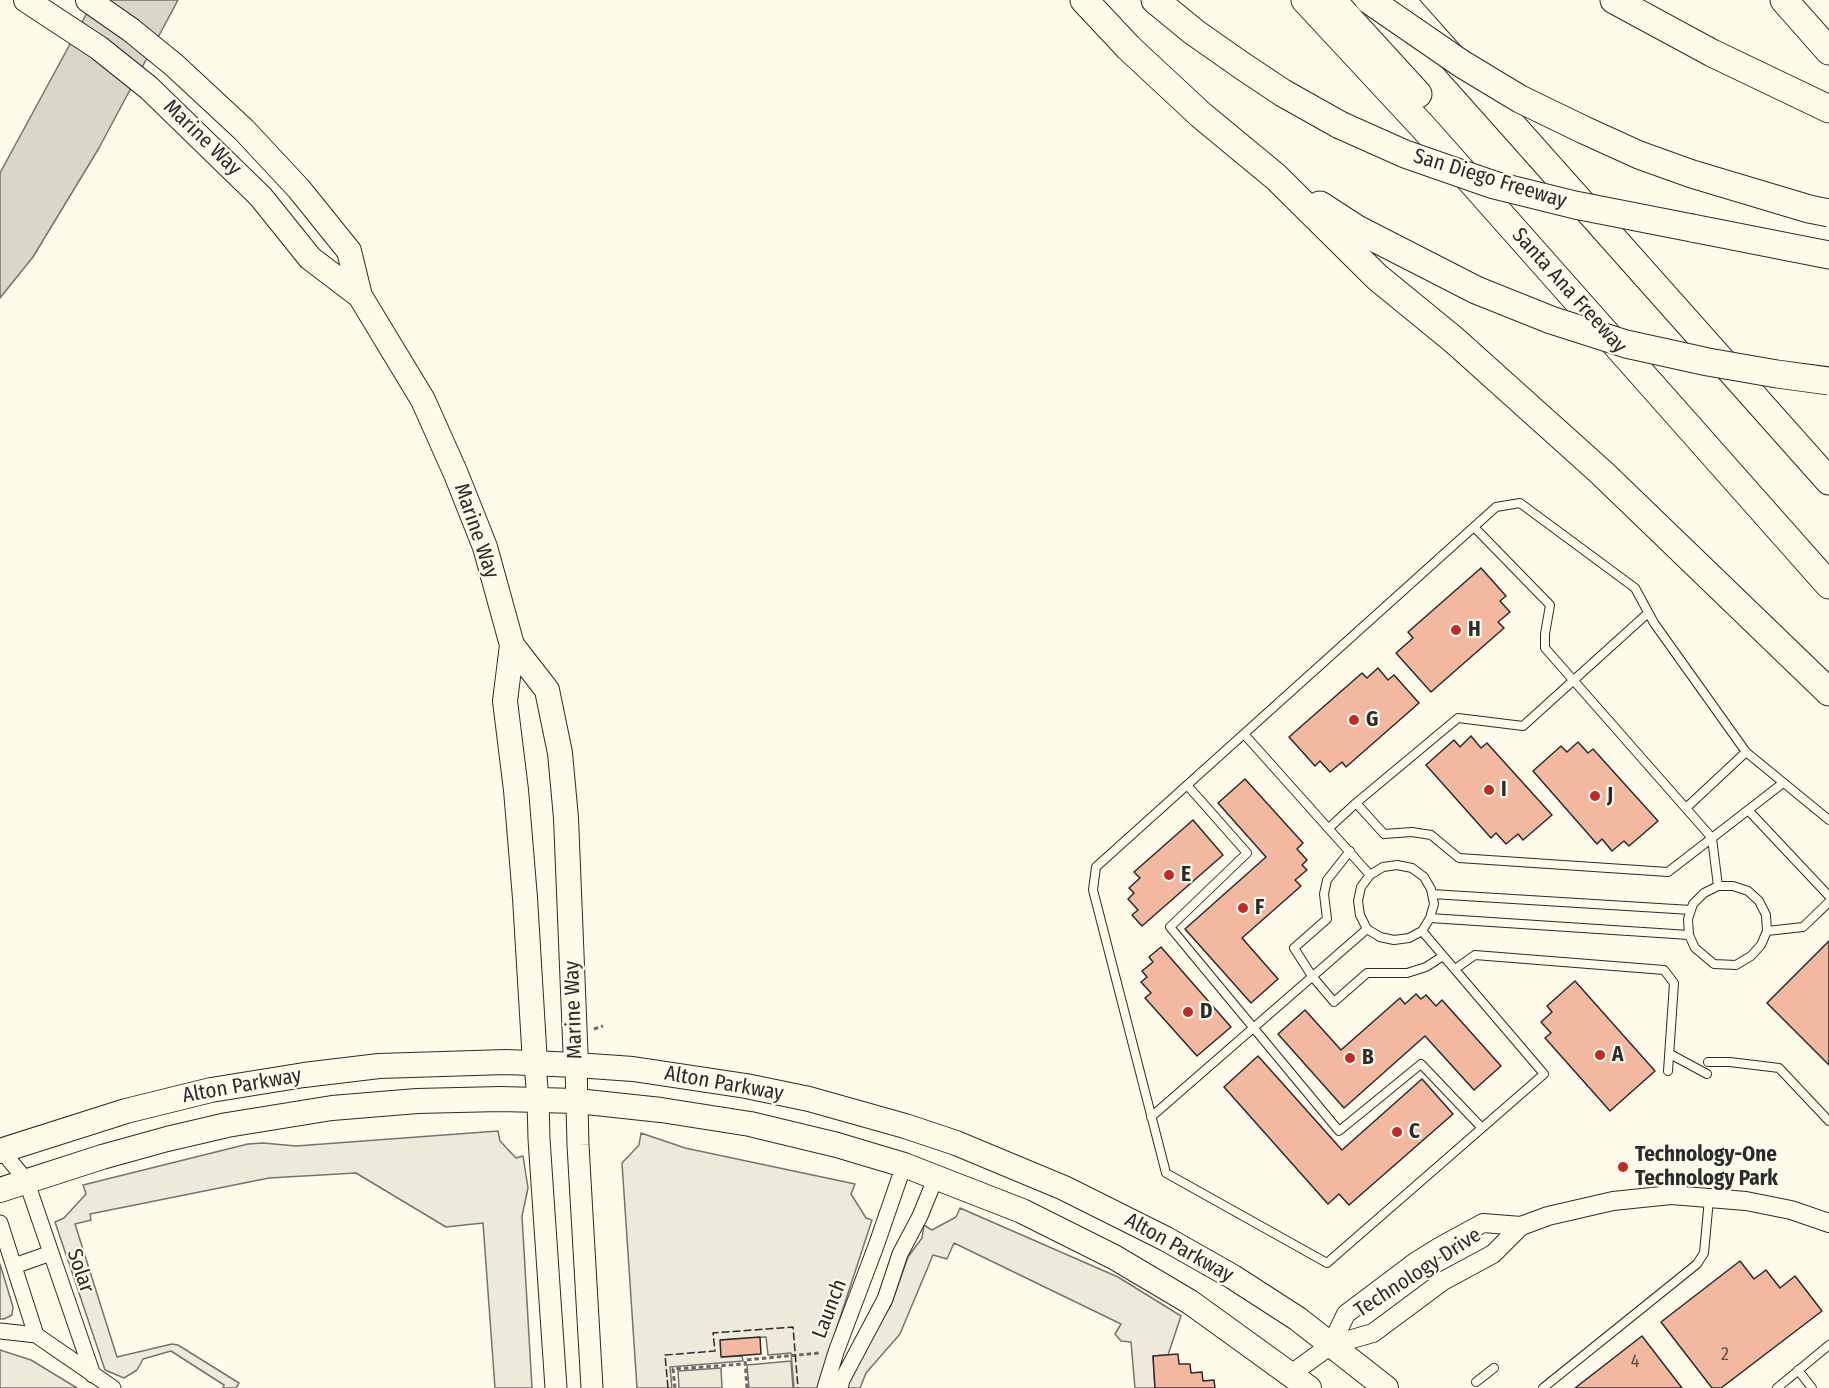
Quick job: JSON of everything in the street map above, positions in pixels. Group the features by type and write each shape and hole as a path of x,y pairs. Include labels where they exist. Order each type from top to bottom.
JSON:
{"highway":[{"path":"1084,0 1129,48 1201,115 1276,177 1377,277 1454,340 1602,473 1829,692"},
{"name":"San Diego Freeway","path":"1155,0 1194,32 1283,93 1340,125 1405,154 1494,185 1575,205 1829,255"},
{"name":"Santa Ana Freeway","path":"1305,0 1446,153 1829,585"},
{"path":"1332,0 1438,116 1446,153"},
{"path":"1369,0 1462,64 1520,99 1584,130 1639,155 1692,174 1829,213"},
{"path":"1396,0 1431,25 1517,78 1575,109 1629,133 1720,166 1829,195"},
{"path":"1401,0 1829,481"},
{"path":"1614,0 1712,53 1829,109"},
{"path":"1647,0 1712,53"},
{"path":"1784,0 1829,51"},
{"path":"1276,177 1357,228 1414,259 1476,290 1551,320 1626,344 1708,362 1829,381"}],"main road":[{"name":"Marine Way","path":"26,0 99,48 149,88 261,196 310,258 360,296"},
{"name":"Marine Way","path":"88,0 131,30 174,65 244,130 283,172 349,251 360,296 423,400 456,474 485,547 512,645 547,690 560,753 566,818 577,1101 592,1388"},
{"name":"Marine Way","path":"512,645 505,701 516,790 524,886 555,1388"},
{"name":"Alton Parkway","path":"0,1152 100,1118 162,1101 268,1080 379,1066 462,1062 576,1065 633,1069 778,1092 877,1117 956,1143 1054,1184 1166,1239 1259,1293 1298,1319 1386,1388"},
{"name":"Alton Parkway","path":"0,1190 26,1180 167,1139 227,1125 302,1112 407,1102 479,1099 577,1101 661,1110 750,1124 837,1145 903,1165 1022,1210 1123,1261 1190,1302 1300,1381"}],"street":[{"name":"Solar","path":"0,1152 26,1180 93,1375"},
{"name":"Launch","path":"825,1388 903,1165"},
{"name":"Launch","path":"840,1388 842,1380 885,1299 900,1254 920,1216 936,1177"},
{"name":"Technology Drive","path":"1331,1345 1373,1333 1443,1281 1493,1254 1521,1226 1548,1216 1613,1201 1671,1196 1746,1201 1791,1210 1829,1223"},
{"path":"0,1223 36,1335"},
{"name":"Technology Drive","path":"1300,1381 1331,1345 1346,1314 1415,1262 1484,1223 1521,1226"},
{"path":"876,1246 900,1254"},
{"path":"14,1266 51,1253"},
{"path":"0,1331 36,1335 113,1388"}],"lane":[{"path":"1422,931 1544,1074 1327,1263 1166,1173 1093,890 1096,867 1496,507 1520,504 1635,588 1654,623 1746,752 1829,820"},
{"path":"1474,527 1550,605 1545,648 1712,838 1718,886"},
{"path":"1329,828 1458,718 1523,726 1648,613"},
{"path":"1244,734 1370,875"},
{"path":"1686,808 1746,752"},
{"path":"1356,803 1384,834 1412,832 1431,835 1459,858 1668,872 1783,783"},
{"path":"1187,785 1247,853 1170,927 1339,1131 1421,1064 1482,1128"},
{"path":"1748,810 1829,896"},
{"path":"1350,852 1327,880 1324,894 1327,919 1294,948 1312,976 1334,1002 1367,974 1407,973 1426,967 1443,956"},
{"path":"1397,865 1412,868 1424,877 1432,894 1434,904 1430,918 1422,931 1409,938 1394,940 1380,937 1367,929 1360,915 1358,901 1361,886 1370,875 1383,867 1397,865"},
{"path":"1718,886 1733,886 1748,891 1759,901 1766,915 1767,930 1761,945 1751,956 1736,965 1714,964 1695,948 1689,934 1688,919 1693,904 1704,893 1718,886"},
{"path":"1432,894 1691,910"},
{"path":"1767,930 1803,927 1829,902"},
{"path":"1430,918 1689,934"},
{"path":"1151,1117 1367,929"},
{"path":"1455,969 1475,955 1664,970 1674,984 1668,1071"},
{"path":"1670,1054 1707,1074"},
{"path":"1707,1062 1730,1062 1779,1068 1829,1121"},
{"path":"1543,1388 1697,1264 1704,1253 1709,1197"},
{"path":"1777,1388 1829,1345"},
{"path":"1476,1382 1494,1368"},
{"path":"1798,1370 1812,1388"}],"path":[{"path":"747,1388 745,1360 836,1352"},
{"path":"675,1388 673,1369 745,1364"}],"shaded area":[{"path":"94,0 178,0 99,148 33,257 0,298 0,173"},
{"path":"498,1131 500,1141 516,1158 523,1156 528,1188 522,1216 532,1388 495,1388 483,1223 446,1227 356,1173 269,1178 90,1214 91,1220 75,1224 117,1357 172,1344 178,1345 239,1383 236,1388 223,1388 224,1385 171,1351 143,1359 137,1370 124,1378 105,1370 55,1222 64,1218 86,1194 83,1185 248,1144 296,1146"},
{"path":"641,1133 685,1148 855,1184 851,1194 866,1218 872,1220 817,1388 794,1388 791,1353 768,1355 766,1337 721,1340 722,1357 742,1356 743,1361 670,1367 672,1388 637,1388 622,1163 639,1145"},
{"path":"960,1208 1118,1277 1181,1316 1168,1355 1153,1356 1155,1388 1135,1388 1131,1342 1121,1341 1115,1334 1121,1324 954,1243 947,1259 933,1255 900,1334 866,1373 860,1388 842,1388 850,1369 891,1305 908,1257 922,1238 924,1225 932,1230 956,1217"},
{"path":"0,1264 13,1307 12,1315 4,1319 0,1319"},
{"path":"0,1350 31,1360 77,1388 0,1388"},
{"path":"791,1361 793,1388 749,1388 747,1365"},
{"path":"721,1368 722,1388 679,1388 678,1371"}],"building":[{"name":"H","path":"1481,568 1506,596 1500,601 1510,612 1498,622 1504,628 1431,692 1396,653 1413,638 1408,632"},
{"name":"G","path":"1378,668 1388,680 1394,675 1419,703 1346,767 1342,762 1330,772 1320,761 1315,766 1289,737 1362,673 1367,678"},
{"name":"I","path":"1471,736 1481,748 1487,743 1552,815 1523,840 1518,834 1506,844 1496,833 1491,838 1426,765 1454,740 1460,747"},
{"name":"J","path":"1578,742 1588,753 1593,749 1658,821 1629,846 1624,841 1612,851 1602,839 1597,844 1533,771 1561,746 1567,752"},
{"name":"F","path":"1245,779 1303,843 1297,849 1307,860 1302,865 1307,870 1295,880 1301,886 1242,938 1278,979 1251,1003 1185,929 1266,857 1218,803"},
{"name":"E","path":"1193,820 1223,855 1142,926 1132,915 1138,910 1128,899 1134,893 1129,888 1140,878 1134,872"},
{"path":"1829,941 1829,1065 1767,1003"},
{"name":"D","path":"1161,947 1231,1027 1197,1056 1145,998 1151,993 1141,982 1147,977 1142,971 1153,962 1149,957"},
{"name":"A","path":"1575,981 1655,1071 1610,1111 1545,1038 1551,1033 1541,1022 1552,1012 1547,1006"},
{"name":"B","path":"1416,994 1421,999 1426,995 1436,1006 1442,1000 1501,1066 1474,1090 1425,1036 1344,1108 1278,1034 1305,1010 1341,1050 1400,998 1405,1004"},
{"name":"C","path":"1258,1056 1342,1150 1422,1079 1453,1114 1349,1205 1339,1194 1328,1204 1224,1087"},
{"path":"1740,1261 1754,1279 1766,1270 1780,1288 1795,1276 1822,1311 1721,1388 1712,1388 1661,1322"},
{"path":"1642,1336 1682,1388 1575,1388"},
{"path":"760,1337 761,1354 721,1357 720,1340"},
{"path":"1178,1354 1179,1364 1190,1364 1191,1373 1202,1372 1203,1381 1214,1380 1215,1388 1155,1388 1153,1356"}],"fence":[{"path":"668,1388 665,1355 715,1351 713,1333 793,1327 798,1388"}],"place":[{"name":"H","path":"1456,630"},
{"name":"G","path":"1354,720"},
{"name":"I","path":"1489,790"},
{"name":"J","path":"1595,796"},
{"name":"E","path":"1169,875"},
{"name":"F","path":"1243,908"},
{"name":"D","path":"1188,1012"},
{"name":"A","path":"1600,1055"},
{"name":"B","path":"1350,1058"},
{"name":"C","path":"1397,1132"},
{"name":"Technology-One Technology Park","path":"1623,1167"}]}
